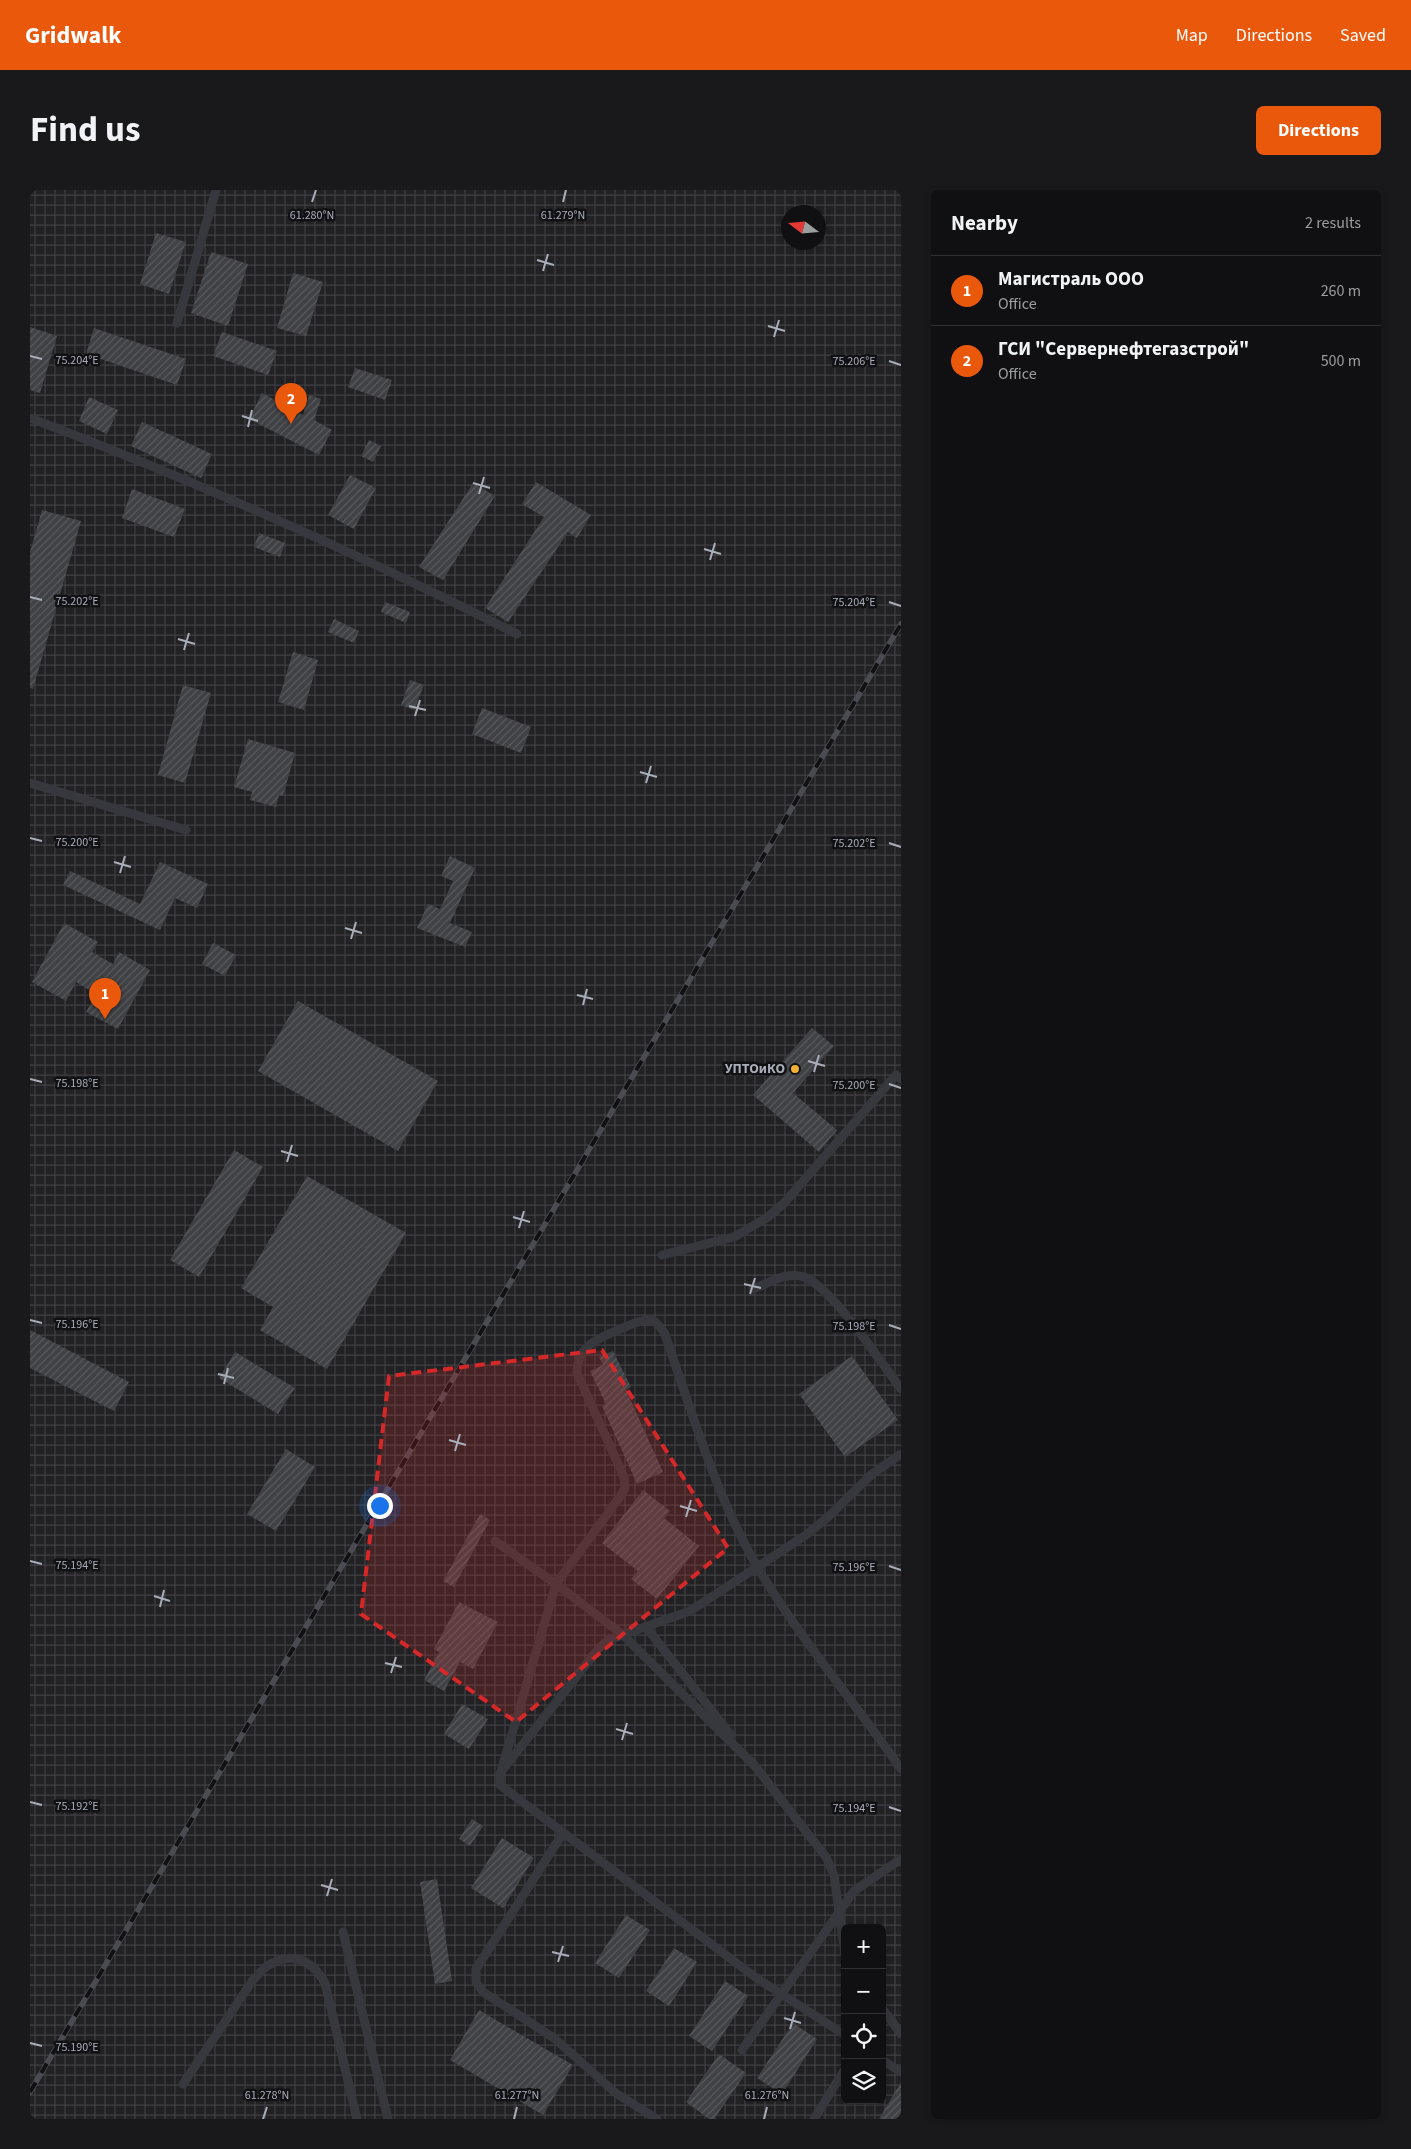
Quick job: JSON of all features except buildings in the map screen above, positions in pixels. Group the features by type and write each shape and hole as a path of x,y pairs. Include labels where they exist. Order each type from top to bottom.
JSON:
{"lane":[{"path":"177,323 216,190"},
{"path":"30,418 284,522 427,588 518,634"},
{"path":"30,783 186,830"},
{"path":"662,1255 734,1237 768,1217 784,1203 896,1075 901,1079"},
{"path":"753,1289 787,1275 803,1276 818,1284 834,1300 901,1389"},
{"path":"841,2032 755,1977 500,1784 500,1773 556,1584 620,1498 624,1488 624,1477 577,1373 577,1362 584,1349 596,1339 634,1323 649,1320 658,1324 664,1332 718,1481 734,1520 758,1567 806,1641 870,1724 901,1769"},
{"path":"500,1773 599,1648 608,1640 690,1611 806,1535 828,1517 872,1474 901,1454"},
{"path":"495,1541 623,1635 754,1765"},
{"path":"646,1627 826,1857 834,1875 841,1925"},
{"path":"563,1832 476,1969 476,1982 483,1992 554,2038 617,2094 657,2119"},
{"path":"742,2050 854,1890 901,1860"},
{"path":"343,1932 388,2119"},
{"path":"182,2084 253,1980 267,1966 288,1958 301,1959 318,1971 325,1983 357,2119"},
{"path":"886,2013 901,2034"},
{"path":"886,2063 901,2072"},
{"path":"814,2119 841,2075"}],"highlighted area":[{"path":"602,1350 728,1548 516,1722 361,1614 389,1376"}],"shaded area":[{"path":"30,190 901,190 901,2119 30,2119"}],"railway":[{"path":"30,2092 901,624"}],"place":[{"name":"ГСИ \"Сервернефтегазстрой\"","path":"291,424"},
{"name":"Магистраль ООО","path":"105,1019"},
{"name":"УПТОиКО","path":"795,1069"}]}
